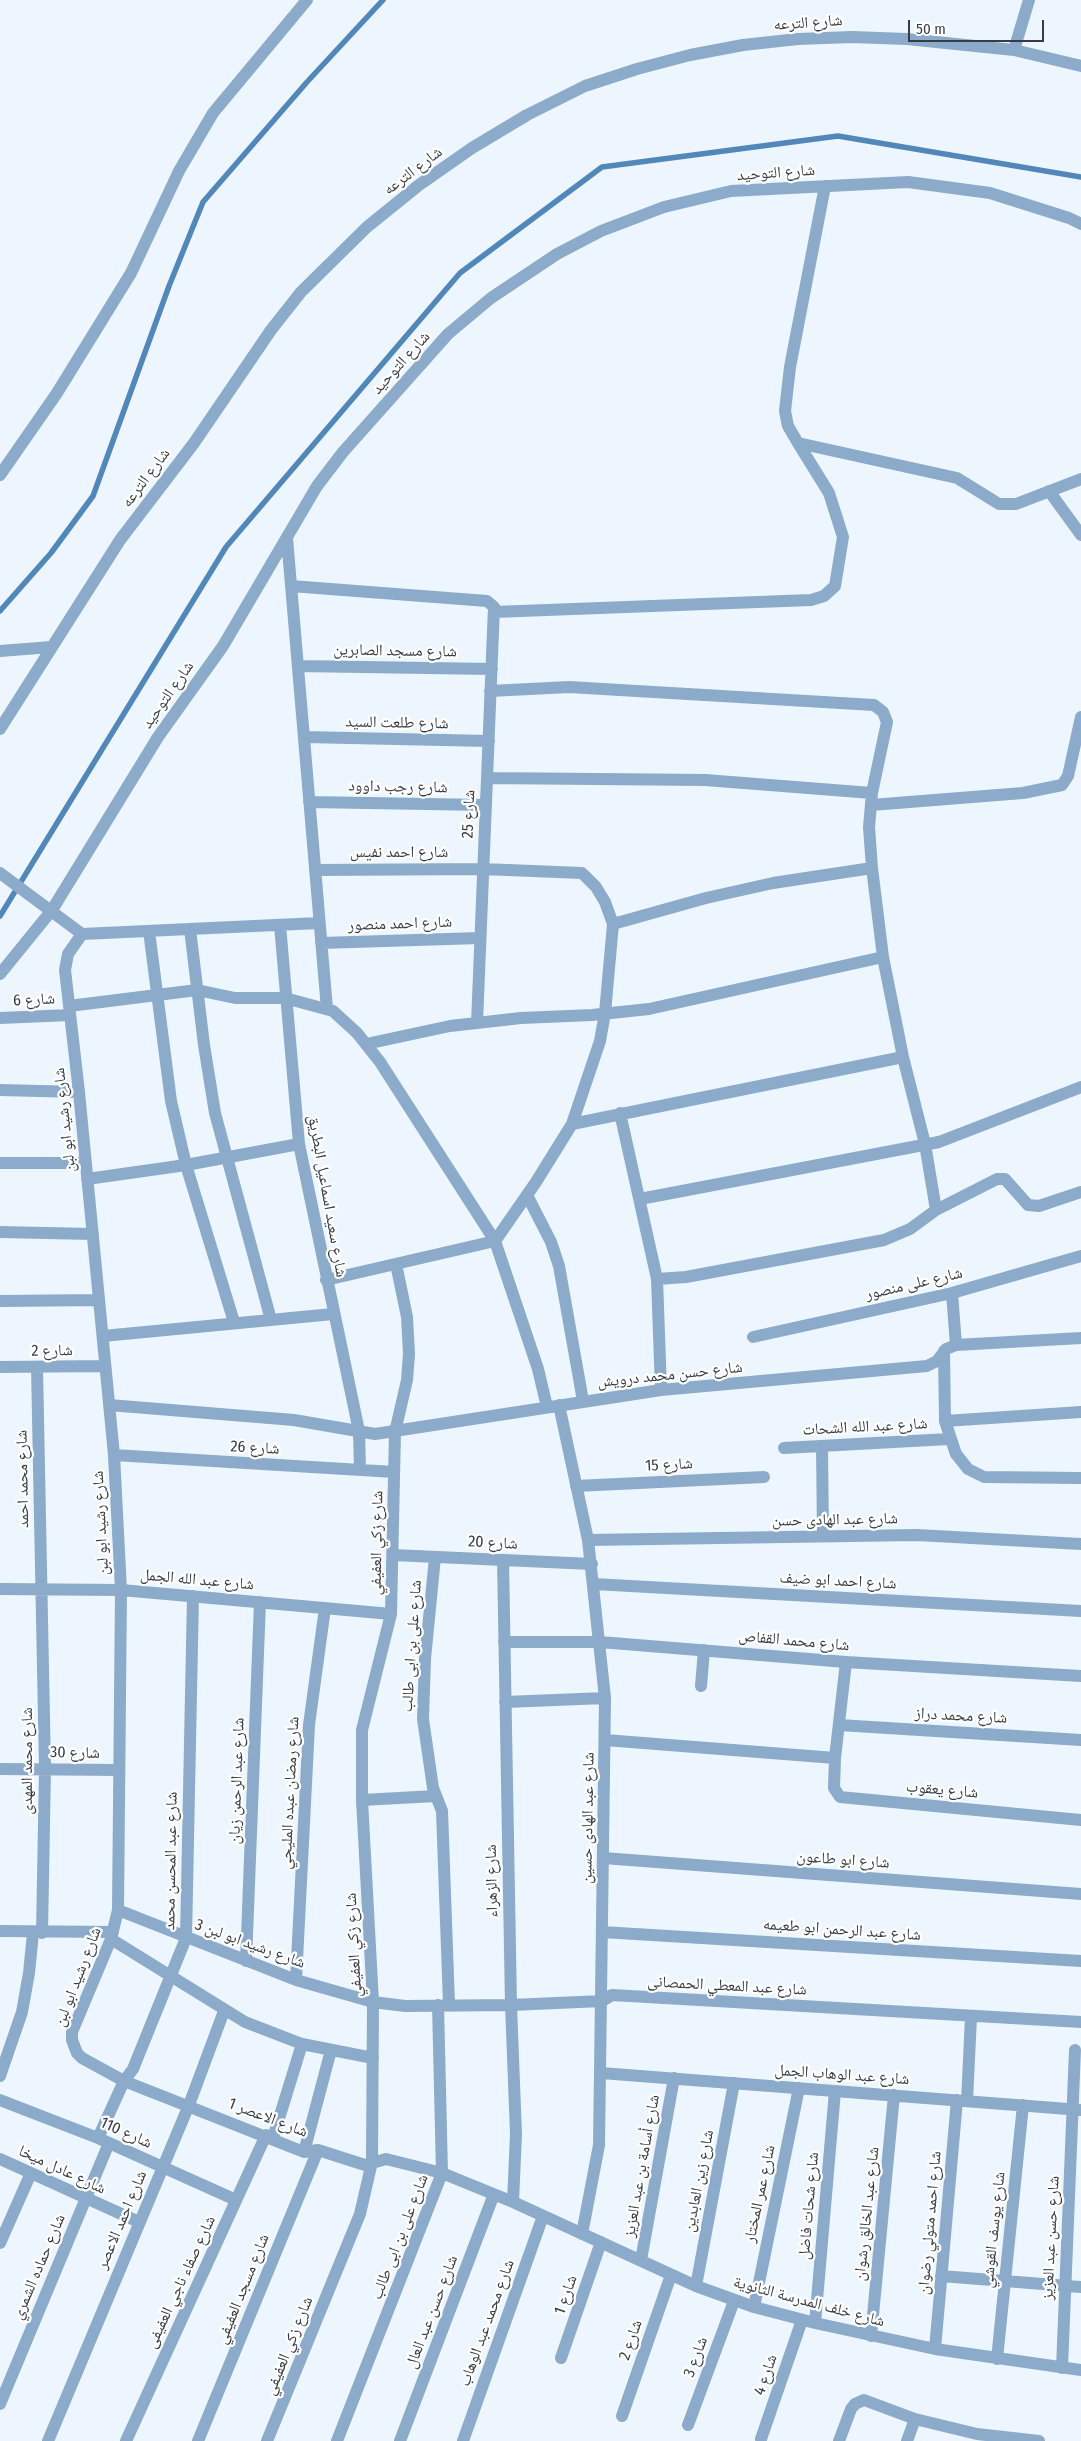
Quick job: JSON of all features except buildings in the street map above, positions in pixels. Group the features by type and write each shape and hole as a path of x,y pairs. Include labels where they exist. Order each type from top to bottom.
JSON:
{"street":[{"path":"0,475 57,394 131,273 179,172 213,113 307,0"},
{"path":"1014,50 1029,0"},
{"name":"شارع الترعه","path":"0,729 120,540 194,443 271,330 301,292 367,227 419,185 472,148 527,115 585,86 637,68 743,45 798,39 852,37 907,39 1014,50 1081,66"},
{"name":"شارع التوحيد","path":"0,974 52,910 158,737 223,646 316,486 343,452 448,334 491,298 557,254 601,231 664,206 731,192 908,182 990,193 1069,218 1081,224"},
{"path":"291,586 487,601 494,610 811,600 824,596 835,586 843,538 829,493 788,426 785,411 790,367 825,186"},
{"path":"798,443 958,478 999,504 1016,504 1081,479"},
{"path":"1049,491 1081,535"},
{"path":"287,538 327,1009"},
{"name":"شارع 25","path":"477,1023 494,610"},
{"path":"0,651 51,647"},
{"name":"شارع مسجد الصابرين","path":"298,666 492,669"},
{"path":"490,691 569,687 874,705 883,712 887,722 872,799 869,827 872,868 883,957 903,1057 925,1144 936,1210"},
{"path":"487,778 705,780 872,799 1023,793 1062,785 1068,776 1081,717"},
{"name":"شارع طلعت السيد","path":"304,737 488,742"},
{"name":"شارع رجب داوود","path":"310,802 486,805"},
{"path":"326,1280 496,1241 572,1124 600,1041 605,1013 613,924 715,896 773,884 872,868"},
{"name":"شارع احمد نفيس","path":"315,870 483,869 582,873 596,887 606,902 613,924"},
{"path":"0,873 82,934 319,923"},
{"name":"شارع سعيد اسماعيل البطريق","path":"280,925 298,1144 359,1431 360,1470"},
{"path":"190,929 209,1079 227,1156 271,1320"},
{"path":"149,931 171,1101 186,1165 234,1322"},
{"name":"شارع رشيد ابو لبن","path":"82,934 65,961 114,1455 121,1590 118,1910 112,1935 72,2032 72,2040 77,2053 82,2058 124,2081"},
{"name":"شارع احمد منصور","path":"321,943 480,938"},
{"path":"366,1044 450,1026 649,1009 698,1000 883,957"},
{"name":"شارع 6","path":"0,1018 69,1011 156,994 197,990 235,998 286,998 327,1009"},
{"name":"شارع عبد الهادى حسين","path":"327,1009 333,1011 366,1044 496,1241 538,1369 553,1406 576,1486 588,1540 605,1698 605,1740 601,2073 598,2157 582,2234"},
{"path":"572,1124 903,1057"},
{"path":"640,1199 939,1142 1081,1087"},
{"path":"0,1090 79,1092"},
{"path":"620,1113 656,1279 661,1390"},
{"path":"87,1179 186,1165 298,1144"},
{"path":"0,1163 86,1163"},
{"path":"656,1279 686,1277 884,1240 910,1229 936,1210 997,1179 1005,1178 1028,1205 1039,1206 1081,1192"},
{"path":"527,1195 551,1242 559,1266 583,1401"},
{"path":"0,1232 93,1234"},
{"name":"شارع على منصور","path":"753,1337 952,1293 1081,1256"},
{"name":"شارع زكي العفيفي","path":"268,2441 360,2214 372,2162 373,2002 362,1800 362,1730 391,1614 395,1432 407,1380 409,1354 407,1317 396,1264"},
{"path":"952,1293 956,1345 1081,1338"},
{"path":"0,1300 99,1300"},
{"path":"102,1336 333,1314"},
{"name":"شارع حسن محمد درويش","path":"109,1405 294,1420 375,1434 661,1390 926,1366 937,1361 944,1351 956,1345"},
{"path":"944,1351 946,1421 949,1438 961,1463 976,1474 984,1477 1081,1478"},
{"name":"شارع 2","path":"0,1367 105,1366"},
{"name":"شارع محمد احمد","path":"37,1367 42,1590"},
{"name":"شارع عبد الله الشحات","path":"946,1421 1081,1412"},
{"name":"شارع عبد الله الشحات","path":"784,1448 949,1438"},
{"path":"822,1446 823,1536"},
{"name":"شارع 26","path":"114,1455 394,1472"},
{"name":"شارع 15","path":"576,1486 764,1476"},
{"name":"شارع عبد الهادى حسن","path":"588,1540 917,1535 1081,1544"},
{"name":"شارع 20","path":"393,1555 592,1564"},
{"name":"شارع على بن ابى طالب","path":"337,2441 442,2173 444,2005 443,1818 433,1788 424,1718 425,1659 435,1557"},
{"name":"شارع الزهراء","path":"503,1560 511,2005 516,2134 513,2202"},
{"name":"شارع احمد ابو ضيف","path":"594,1584 1081,1610"},
{"name":"شارع عبد الله الجمل","path":"0,1589 121,1590 391,1614"},
{"name":"شارع محمد المهدى","path":"0,2076 22,2012 38,1933 45,1769 42,1590"},
{"name":"شارع عبد المحسن محمد","path":"103,2140 124,2081 133,2069 186,1938 193,1596"},
{"name":"شارع عبد الرحمن زيان","path":"246,1962 260,1602"},
{"name":"شارع رمضان عبده المليجي","path":"296,1980 309,1725 325,1608"},
{"name":"شارع محمد القفاص","path":"504,1642 600,1642 846,1662 1081,1676"},
{"path":"701,1686 704,1650"},
{"path":"605,1740 835,1758 846,1662"},
{"path":"506,1702 605,1698"},
{"name":"شارع محمد دراز","path":"839,1725 1081,1740"},
{"name":"شارع يعقوب","path":"835,1758 834,1788 840,1797 1081,1820"},
{"name":"شارع 30","path":"0,1769 119,1770"},
{"path":"362,1800 436,1796"},
{"name":"شارع ابو طاعون","path":"603,1858 1081,1894"},
{"name":"شارع رشيد ابو لبن 3","path":"118,1910 246,1962 296,1980 373,2002"},
{"path":"0,1931 112,1935 224,2011 264,2030 302,2044 373,2058"},
{"name":"شارع عبد الرحمن ابو طعيمه","path":"602,1932 1081,1962"},
{"name":"شارع عبد المعطي الحمصانى","path":"373,2002 406,2006 511,2005 602,2000 612,1995 1081,2022"},
{"name":"شارع احمد الاعصر","path":"48,2441 189,2105 224,2011"},
{"name":"شارع احمد متولي رضوان","path":"935,2349 941,2276 972,2016"},
{"name":"شارع صفاء ناجي العفيفى","path":"126,2441 236,2200 269,2137 302,2044"},
{"path":"304,2152 331,2050"},
{"name":"شارع حسن عبد العزيز","path":"1062,2368 1077,2109 1076,2050"},
{"name":"شارع عبد الوهاب الجمل","path":"601,2073 1077,2109"},
{"name":"شارع أسامة بن عبد العزيز","path":"641,2260 674,2078"},
{"name":"شارع الاعصر 1","path":"124,2081 189,2105 304,2152 318,2150 361,2164 386,2159 442,2173 543,2216"},
{"name":"شارع زين العابدين","path":"696,2286 734,2083"},
{"name":"شارع عمر المختار","path":"754,2307 799,2088"},
{"name":"شارع شحات فاضل","path":"808,2322 835,2091"},
{"name":"شارع عبد الخالق رشوان","path":"871,2336 894,2095"},
{"name":"شارع 110","path":"0,2100 103,2140 236,2200"},
{"name":"شارع يوسف القوشي","path":"997,2359 1024,2105"},
{"name":"شارع حماده الشمري","path":"0,2404 86,2198 103,2140"},
{"name":"شارع مسجد العفيفي","path":"198,2441 318,2150"},
{"name":"شارع عادل ميخا","path":"0,2159 139,2222"},
{"path":"0,2243 31,2173"},
{"name":"شارع حسن عبد العال","path":"400,2441 494,2194"},
{"name":"شارع خلف المدرسة الثانوية","path":"543,2216 696,2286 754,2307 808,2322 935,2349 1081,2370"},
{"name":"شارع محمد عبد الوهاب","path":"463,2441 543,2216"},
{"name":"شارع 1","path":"561,2358 601,2242"},
{"name":"شارع 2","path":"622,2416 671,2275"},
{"path":"941,2276 1081,2287"},
{"name":"شارع 3","path":"688,2425 734,2300"},
{"name":"شارع 4","path":"761,2439 808,2322"},
{"path":"839,2441 851,2409 864,2400 915,2419 977,2434 1039,2441"},
{"path":"907,2441 915,2419"}],"waterway":[{"path":"0,611 51,553 93,496 169,286 203,202 307,82 383,0"},
{"path":"0,916 226,547 460,273 602,167 838,136 1081,177"}]}
